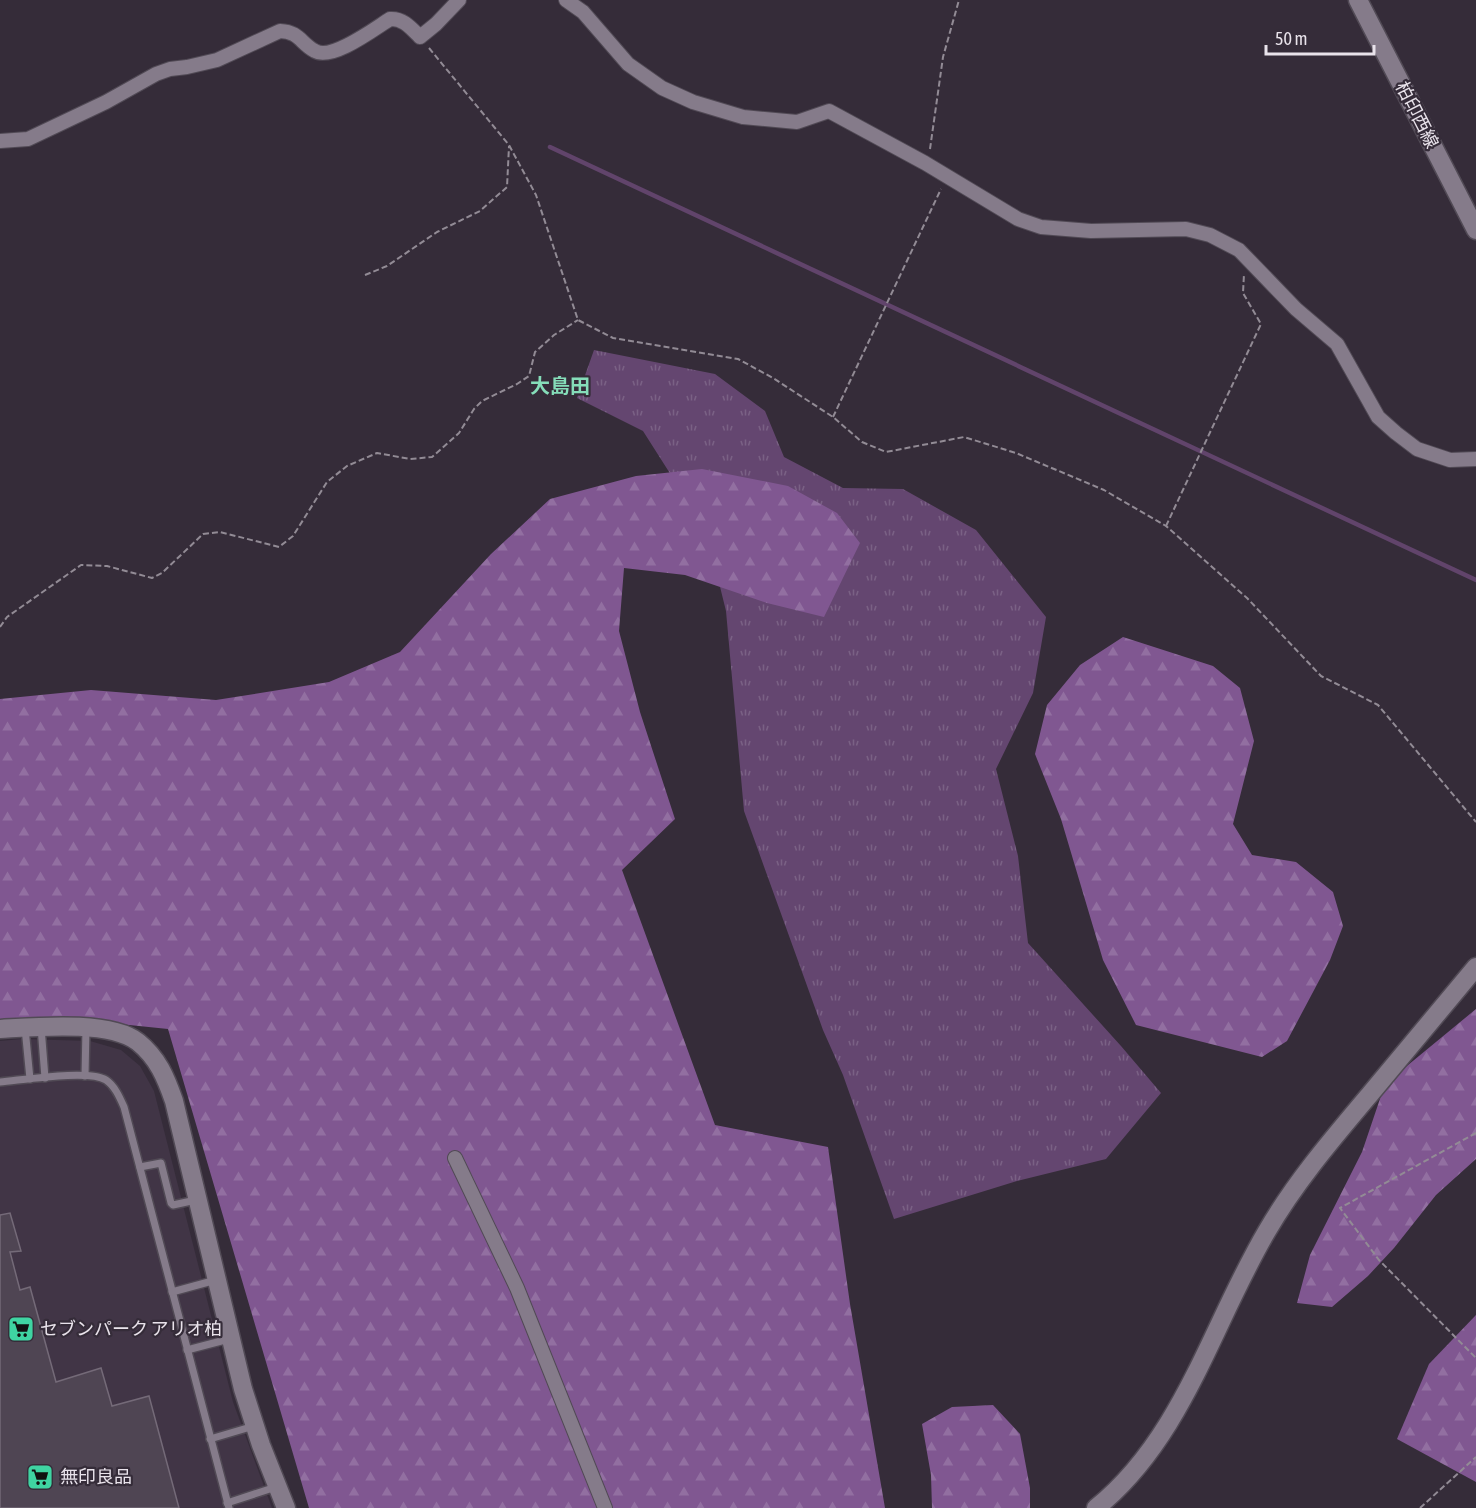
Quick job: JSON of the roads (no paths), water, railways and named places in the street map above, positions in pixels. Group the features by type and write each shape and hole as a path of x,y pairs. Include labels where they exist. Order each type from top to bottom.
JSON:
{"street":[{"path":"0,141 28,139 106,102 156,74 217,60 280,31 290,32 315,52 326,55 340,50 390,19 397,19 404,23 420,37 459,0"},
{"path":"566,0 584,12 628,64 672,93 693,102 742,117 797,122 829,111 1018,219 1041,228 1091,231 1186,229 1210,234 1239,250 1296,309 1337,344 1377,417 1417,449 1449,460 1476,459"},
{"name":"柏印西線","path":"1358,0 1476,230"},
{"path":"1096,1508 1111,1496 1133,1472 1163,1434 1267,1232 1294,1190 1326,1146 1476,968"},
{"path":"0,1029 86,1028 125,1034 137,1041 157,1063 165,1076 174,1101 243,1389 286,1508"},
{"path":"455,1158 517,1288 605,1508"}],"lane":[{"path":"33,1027 45,1078"},
{"path":"30,1079 33,1027"},
{"path":"85,1076 86,1028"},
{"path":"0,1082 85,1076 108,1081 115,1090 124,1107 228,1505 278,1486"},
{"path":"140,1167 161,1163 173,1205 198,1199"},
{"path":"172,1292 218,1280"},
{"path":"188,1350 232,1339"},
{"path":"210,1438 255,1426"}],"waterway":[{"path":"550,147 1476,580"}],"place":[{"name":"セブンパーク アリオ柏","path":"21,1329"},
{"name":"無印良品","path":"40,1477"}],"district":[{"name":"大島田","path":"560,386"}]}
